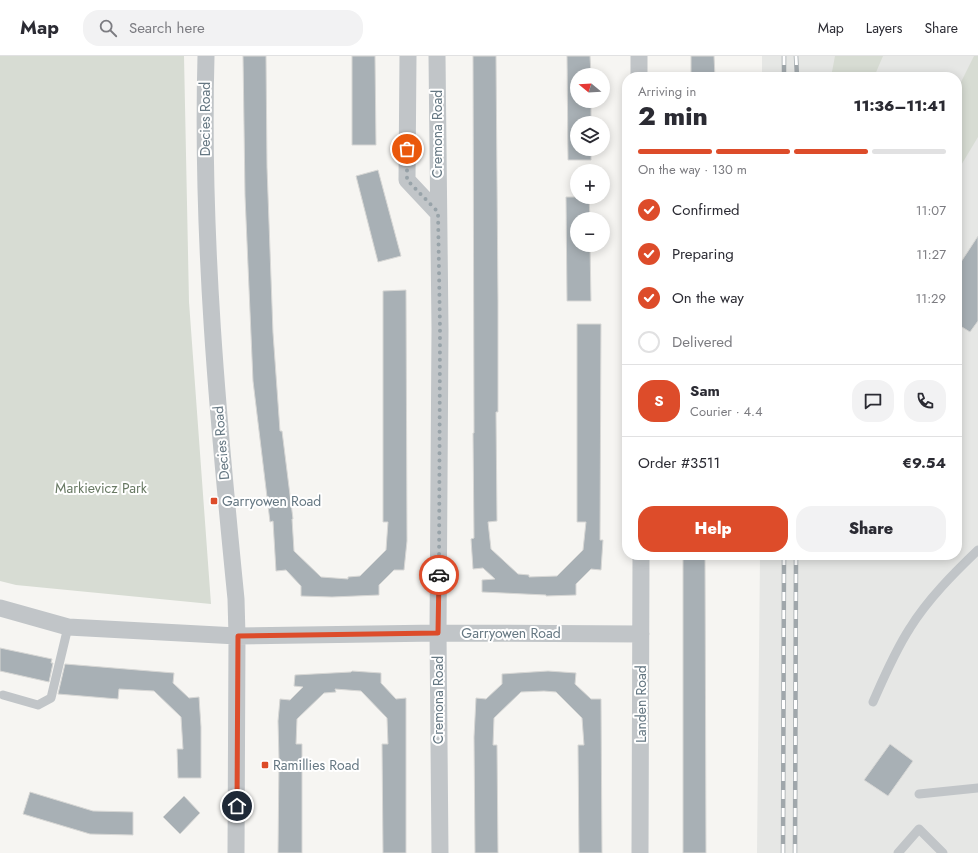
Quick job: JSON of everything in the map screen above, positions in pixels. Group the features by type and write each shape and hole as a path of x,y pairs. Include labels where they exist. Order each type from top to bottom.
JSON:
{"street":[{"name":"Decies Road","path":"206,56 205,160 213,354 236,599 238,636 236,853"},
{"name":"Cremona Road","path":"408,56 407,180 438,212"},
{"name":"Cremona Road","path":"437,56 440,329 438,633 440,853"},
{"path":"639,56 639,72"},
{"name":"Landen Road","path":"640,853 641,560"},
{"name":"Garryowen Road","path":"0,608 68,627 238,636 438,633 641,634"}],"lane":[{"path":"873,702 894,654 910,627 960,568 978,550"},
{"path":"2,695 38,705 51,698 68,627"},
{"path":"919,794 978,788"},
{"path":"898,853 919,829 943,853"}],"shaded area":[{"path":"762,56 978,56 978,853 757,853 760,560 962,560 962,72 762,72"}],"green space":[{"name":"Markievicz Park","path":"0,56 184,56 189,302 211,604 16,585 0,581"},
{"path":"835,56 883,56 876,72 832,72"},
{"path":"974,56 978,56 978,137 962,164 962,80"}],"building":[{"path":"243,56 266,56 267,167 273,333 280,431 282,431 293,519 294,551 321,577 348,579 348,577 360,576 386,550 388,522 383,522 383,291 406,290 407,541 404,570 394,570 379,585 379,595 332,597 301,596 301,586 286,570 276,571 273,521 270,522 253,381 245,196"},
{"path":"352,56 375,56 376,145 352,145"},
{"path":"473,56 496,56 498,302 498,412 496,412 497,521 488,522 491,549 518,574 529,575 529,577 557,576 583,550 586,522 577,522 577,324 601,324 600,540 603,540 601,570 591,569 576,584 576,595 546,596 482,592 482,580 495,579 483,568 473,569 471,539 474,538"},
{"path":"567,56 590,56 591,68 570,68 570,108 591,108 591,116 570,116 570,156 591,156 591,160 568,160"},
{"path":"691,56 714,56 715,72 691,72"},
{"path":"378,170 401,256 378,262 356,176"},
{"path":"566,197 570,197 570,204 589,204 590,212 570,212 570,252 590,252 591,301 567,301"},
{"path":"978,236 978,321 970,332 962,327 962,260"},
{"path":"683,560 705,560 706,853 683,853"},
{"path":"0,648 52,659 51,663 53,663 49,682 0,671"},
{"path":"65,664 174,673 173,683 189,698 199,697 201,727 201,778 178,778 177,749 183,749 181,717 154,691 119,689 118,699 58,694"},
{"path":"352,671 381,673 381,683 396,699 406,698 406,853 383,853 382,744 388,744 387,718 361,691 335,689 336,692 324,693 297,719 296,744 302,744 302,853 278,853 278,721 280,699 290,700 303,687 294,686 295,675"},
{"path":"548,671 576,673 575,684 591,699 601,699 602,853 579,853 578,745 584,745 582,718 556,692 544,691 521,692 494,718 493,745 497,745 498,853 475,853 474,737 476,698 486,699 502,684 502,674"},
{"path":"890,744 913,761 888,796 864,780"},
{"path":"30,792 93,811 133,812 133,835 90,834 23,814"},
{"path":"184,796 200,813 180,834 163,817"}],"railway":[{"path":"784,56 784,72"},
{"path":"796,56 797,72"},
{"path":"783,853 784,560"},
{"path":"795,853 796,560"}],"way so far":[{"path":"407,149 407,180 438,212 440,329 439,575"}],"place":[{"name":"Garryowen Road","path":"214,501"},
{"name":"Ramillies Road","path":"265,765"}],"route":[{"path":"237,806 238,636 438,633 439,575"}]}
